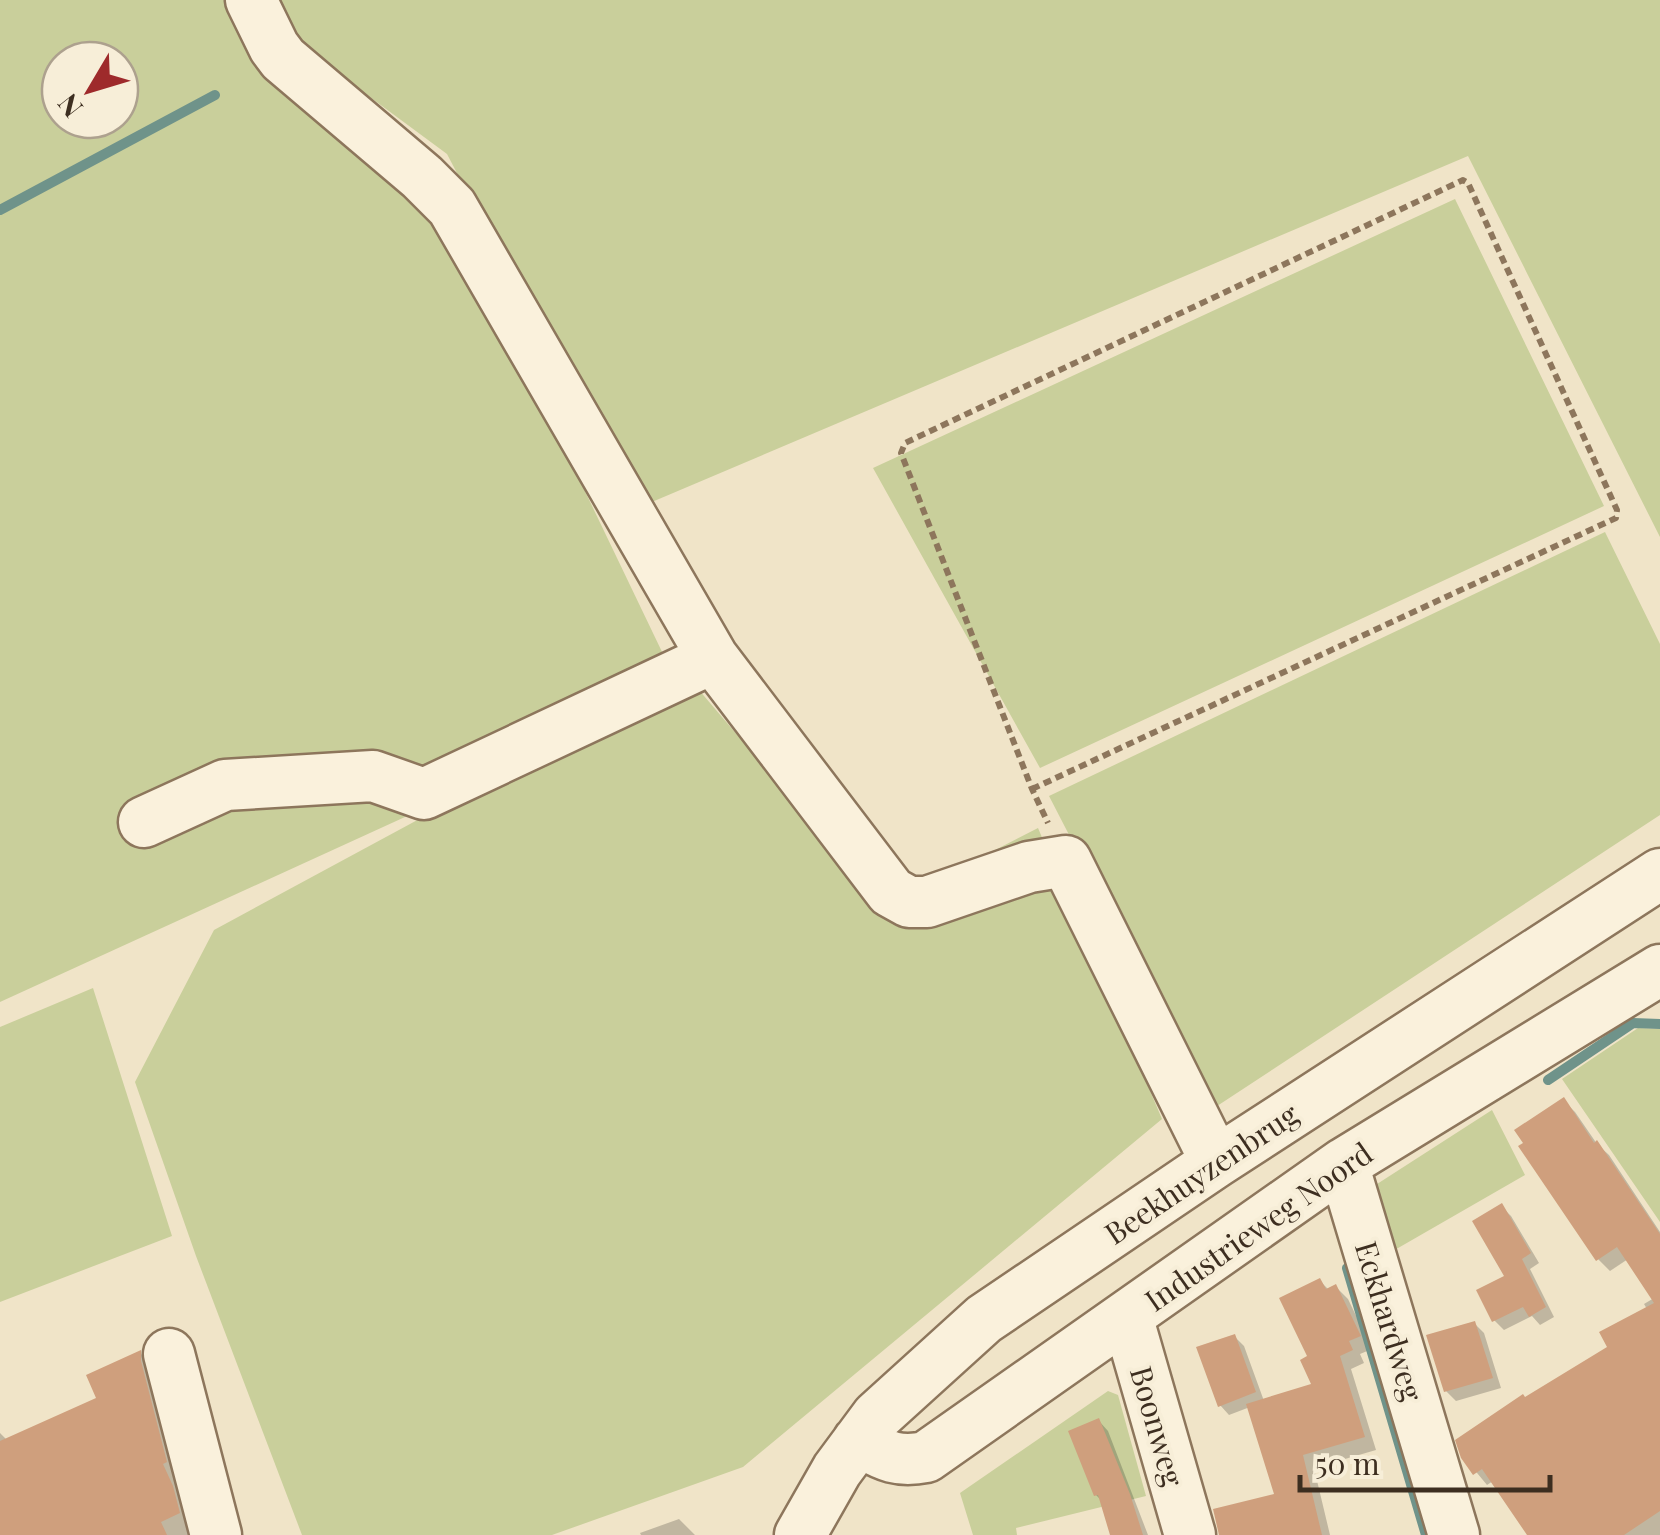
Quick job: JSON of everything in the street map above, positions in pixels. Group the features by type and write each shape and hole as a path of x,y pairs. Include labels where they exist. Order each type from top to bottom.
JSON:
{"street":[{"path":"251,0 283,59 452,207 713,658 890,892 919,904 1030,867 1066,861 1216,1162"},
{"path":"144,822 224,785 374,776 424,794 713,658"},
{"name":"Beekhuyzenbrug","path":"800,1535 837,1470 877,1416 984,1319 1216,1162 1660,874"},
{"name":"Industrieweg Noord","path":"858,1441 903,1461 926,1456 1343,1164 1660,970"},
{"name":"Eckhardweg","path":"1343,1164 1454,1535"},
{"name":"Boonweg","path":"1127,1316 1190,1535"},
{"path":"168,1354 216,1535"}],"path":[{"path":"1032,789 1616,518 1618,510 1468,183 1463,180 902,446 1032,789 1066,861"}],"green space":[{"path":"0,0 241,0 428,164 676,681 687,676 884,907 1038,828 1162,1119 743,1467 552,1535 302,1535 135,1082 214,930 521,764 0,1002"},
{"path":"275,0 1660,0 1660,537 1468,156 633,510 447,154 290,38"},
{"path":"1455,199 1604,506 1040,768 873,468"},
{"path":"1605,532 1660,644 1660,815 1211,1110 1049,796"},
{"path":"93,988 172,1236 0,1302 0,1027"},
{"path":"1638,1028 1660,1029 1660,1222 1562,1079"},
{"path":"1492,1110 1525,1175 1379,1259 1360,1195"},
{"path":"1108,1391 1118,1395 1146,1496 1016,1528 1017,1535 973,1535 960,1493"}],"building":[{"path":"1564,1097 1660,1234 1660,1511 1624,1535 1527,1535 1482,1469 1473,1475 1455,1440 1523,1394 1525,1397 1607,1347 1599,1332 1654,1303 1617,1247 1596,1261 1518,1146 1523,1143 1514,1130"},
{"path":"1502,1203 1531,1253 1522,1259 1546,1307 1529,1317 1523,1307 1492,1322 1476,1290 1504,1276 1472,1221"},
{"path":"1320,1278 1326,1289 1336,1284 1361,1336 1349,1341 1353,1350 1340,1356 1365,1437 1303,1455 1322,1535 1219,1535 1213,1509 1274,1494 1246,1404 1311,1384 1300,1360 1307,1356 1279,1298"},
{"path":"1475,1321 1493,1378 1444,1392 1426,1335"},
{"path":"1235,1334 1256,1392 1218,1407 1196,1347"},
{"path":"141,1350 167,1462 163,1464 180,1513 161,1522 167,1535 0,1535 0,1441 96,1398 86,1375"},
{"path":"1099,1418 1143,1535 1110,1535 1098,1495 1094,1496 1068,1431"}],"waterway":[{"path":"0,210 215,95"},
{"path":"1548,1080 1633,1023 1660,1024"},
{"path":"1347,1268 1426,1535"}]}
